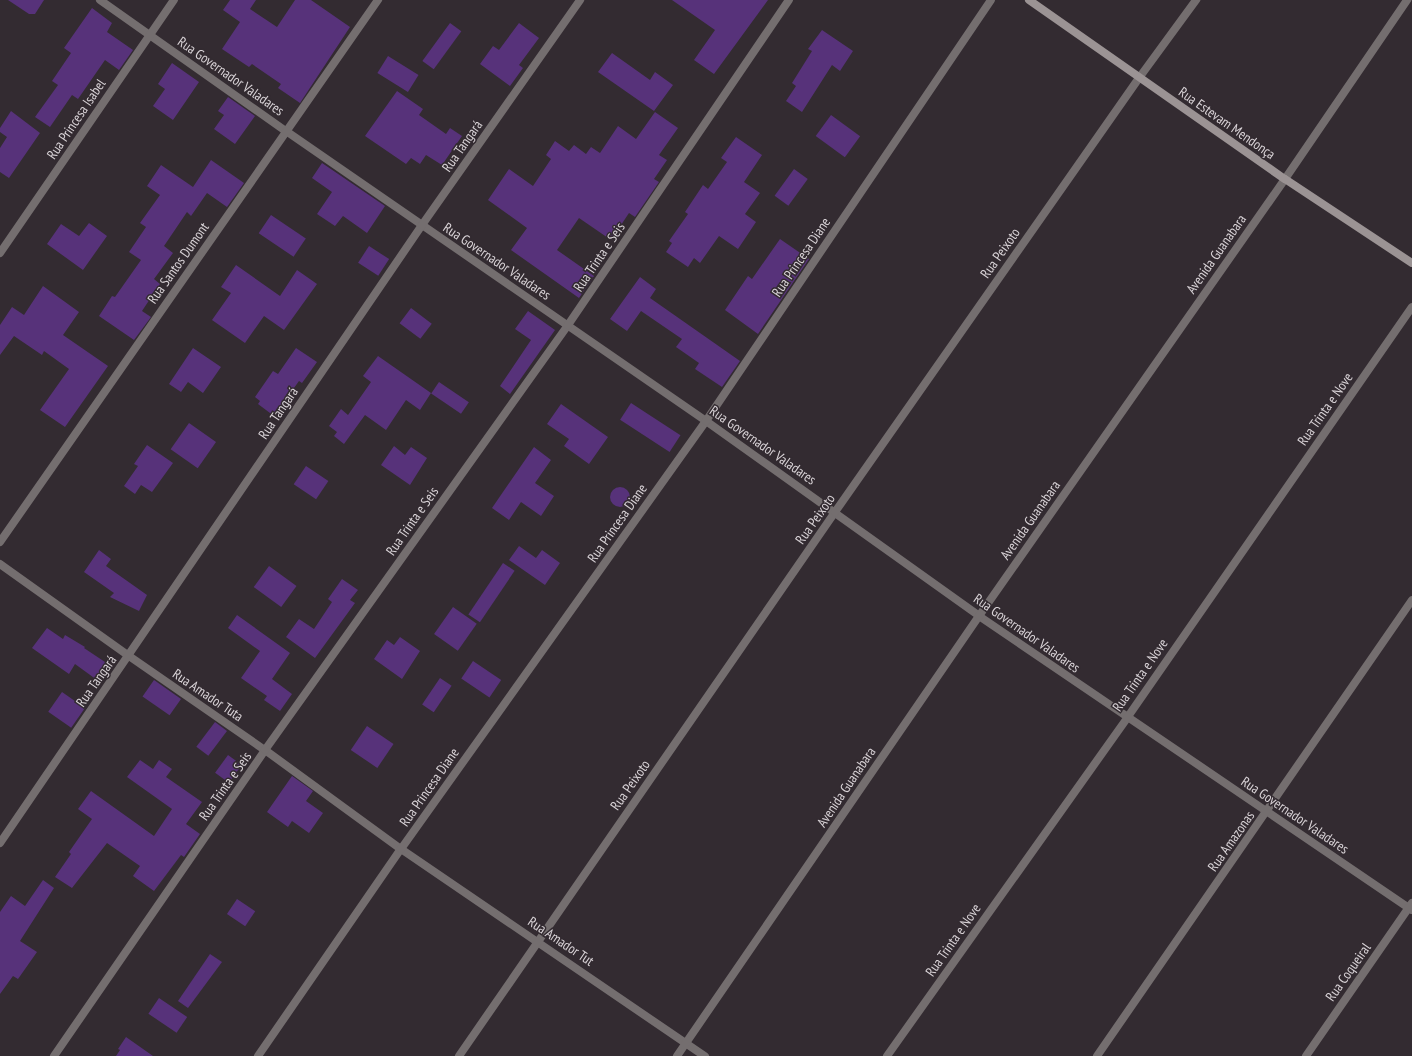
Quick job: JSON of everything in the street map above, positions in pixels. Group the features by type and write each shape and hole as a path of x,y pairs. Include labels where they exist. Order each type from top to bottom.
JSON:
{"street":[{"name":"Rua Governador Valadares","path":"100,0 286,131 706,421 979,616 1127,718 1411,907"},
{"name":"Rua Princesa Isabel","path":"0,253 174,0"},
{"name":"Rua Santos Dumont","path":"0,542 378,0"},
{"name":"Rua Tangará","path":"0,843 422,225 580,0"},
{"name":"Rua Trinta e Seis","path":"54,1056 265,750 568,325 789,0"},
{"name":"Rua Princesa Diane","path":"258,1056 401,849 706,421 991,0"},
{"name":"Rua Estevam Mendonça","path":"1029,0 1285,179 1412,263"},
{"name":"Rua Peixoto","path":"459,1056 835,512 1139,78 1196,0"},
{"name":"Avenida Guanabara","path":"677,1056 979,616 1285,179 1407,0"},
{"name":"Rua Trinta e Nove","path":"887,1056 1127,718 1412,308"},
{"name":"Rua Amador Tuta","path":"0,564 265,750 401,849"},
{"name":"Rua Amazonas","path":"1097,1056 1412,600"},
{"name":"Rua Amador Tut","path":"401,849 706,1056"},
{"name":"Rua Coqueiral","path":"1306,1056 1411,907"}],"building":[{"path":"8,0 44,0 35,14 29,14"},
{"path":"230,0 256,0 250,9 277,27 295,0 311,0 350,27 300,103 278,88 281,84 252,64 249,67 222,49 240,22 223,10"},
{"path":"672,0 768,0 714,74 694,60 715,30"},
{"path":"92,8 112,23 107,32 133,50 119,70 105,60 78,99 72,95 50,127 35,117 58,85 52,81 71,53 64,48"},
{"path":"450,23 461,31 434,69 422,61"},
{"path":"519,23 539,38 519,65 523,68 510,86 480,64 493,46 499,50"},
{"path":"822,30 853,51 840,71 832,65 802,112 786,101 796,86 792,83 812,51 808,49"},
{"path":"612,53 650,80 655,72 673,85 654,111 598,72"},
{"path":"388,56 419,75 408,92 377,73"},
{"path":"172,63 199,82 173,120 153,106 165,89 158,84"},
{"path":"397,91 423,109 419,115 446,134 450,128 462,136 442,165 426,155 420,164 411,158 406,164 365,136"},
{"path":"228,97 255,116 235,144 214,129 224,115 218,111"},
{"path":"11,111 40,133 9,178 0,172 0,148 7,137 0,132 0,128"},
{"path":"655,112 678,128 659,155 667,160 654,179 659,182 635,217 629,213 611,240 579,218 557,250 594,276 579,298 511,250 527,228 488,200 509,169 533,186 551,159 546,155 555,141 569,151 574,145 586,154 591,147 600,153 618,126 636,139"},
{"path":"831,115 860,136 845,157 816,136"},
{"path":"736,137 762,155 744,182 760,193 745,214 756,222 738,249 719,236 700,263 694,258 688,267 666,252 672,243 669,241 688,214 685,212 703,185 708,189 727,162 721,158"},
{"path":"211,160 244,183 227,207 207,193 191,216 187,212 164,246 173,253 154,279 160,284 142,311 151,317 134,340 99,316 112,296 115,297 141,260 129,252 146,227 140,223 160,195 147,186 161,165 193,187"},
{"path":"322,163 385,206 367,233 343,216 335,226 317,214 332,192 312,178"},
{"path":"794,169 808,179 788,206 775,196"},
{"path":"271,215 306,238 294,257 259,233"},
{"path":"89,223 107,236 83,270 47,244 61,224 79,236"},
{"path":"780,239 809,259 758,334 725,310 748,276 752,279"},
{"path":"369,246 389,259 378,276 358,263"},
{"path":"236,265 280,296 297,270 317,284 284,330 264,316 245,343 212,320 231,293 221,287"},
{"path":"640,277 656,289 650,298 740,361 722,387 695,369 699,363 676,347 682,339 641,311 627,331 610,319"},
{"path":"43,286 79,312 63,335 108,366 65,427 40,410 69,369 44,351 42,355 14,336 0,355 0,325 12,307 24,315"},
{"path":"411,308 432,324 420,339 400,323"},
{"path":"528,311 555,330 510,394 500,386 531,340 515,329"},
{"path":"193,348 221,367 203,393 188,382 181,392 169,384"},
{"path":"296,348 317,362 302,383 299,381 274,416 258,404 260,401 255,397 273,371 278,374"},
{"path":"378,356 431,393 420,410 406,400 386,430 365,415 344,444 334,436 337,432 329,426 341,409 348,415 371,382 363,376"},
{"path":"439,382 469,402 461,414 431,394"},
{"path":"631,403 680,435 670,452 620,420"},
{"path":"561,404 608,437 589,464 564,446 569,439 547,424"},
{"path":"189,423 216,442 198,468 171,449"},
{"path":"147,445 173,463 152,492 141,485 135,494 124,486 138,466 134,464"},
{"path":"394,446 405,455 411,447 427,458 410,485 381,465"},
{"path":"534,447 551,460 535,483 554,496 541,516 521,502 509,520 492,508"},
{"path":"306,466 328,481 316,499 294,484"},
{"path":"620,487 627,490 630,497 627,504 620,507 613,504 610,497 613,490"},
{"path":"519,546 536,558 542,550 560,563 545,585 509,560"},
{"path":"99,550 111,559 106,566 147,595 139,611 110,597 114,593 84,572"},
{"path":"503,563 515,571 480,622 468,614"},
{"path":"269,566 297,586 281,607 254,587"},
{"path":"342,579 358,590 350,600 355,603 315,658 286,637 299,619 314,629 332,602 328,599"},
{"path":"453,607 477,624 458,651 434,634"},
{"path":"237,615 290,653 272,679 292,694 280,711 264,700 267,696 241,678 260,651 228,628"},
{"path":"47,628 63,639 65,635 85,647 84,648 108,664 97,680 75,664 69,674 32,648"},
{"path":"400,637 420,651 402,679 374,659 387,640 394,645"},
{"path":"473,661 501,680 489,697 461,678"},
{"path":"440,678 452,686 434,712 422,705"},
{"path":"154,680 181,699 170,715 143,696"},
{"path":"62,692 85,708 71,728 48,712"},
{"path":"215,722 227,731 208,756 196,747"},
{"path":"367,726 394,744 377,768 351,750"},
{"path":"228,755 242,765 229,783 215,773"},
{"path":"140,760 153,769 159,760 172,769 166,777 202,802 186,824 200,834 184,857 181,855 154,891 133,876 140,866 107,843 72,888 55,877 71,854 69,852 92,819 78,809 91,791 154,836 172,809 127,777"},
{"path":"292,776 313,791 306,801 323,813 309,833 292,821 288,827 267,812"},
{"path":"43,880 54,888 20,941 37,952 18,979 13,976 0,994 0,912 11,896 25,906"},
{"path":"237,899 255,911 245,926 227,914"},
{"path":"210,954 222,962 188,1008 178,1001"},
{"path":"159,998 187,1017 177,1033 148,1014"},
{"path":"126,1037 153,1056 116,1056 120,1050 118,1049"}]}
